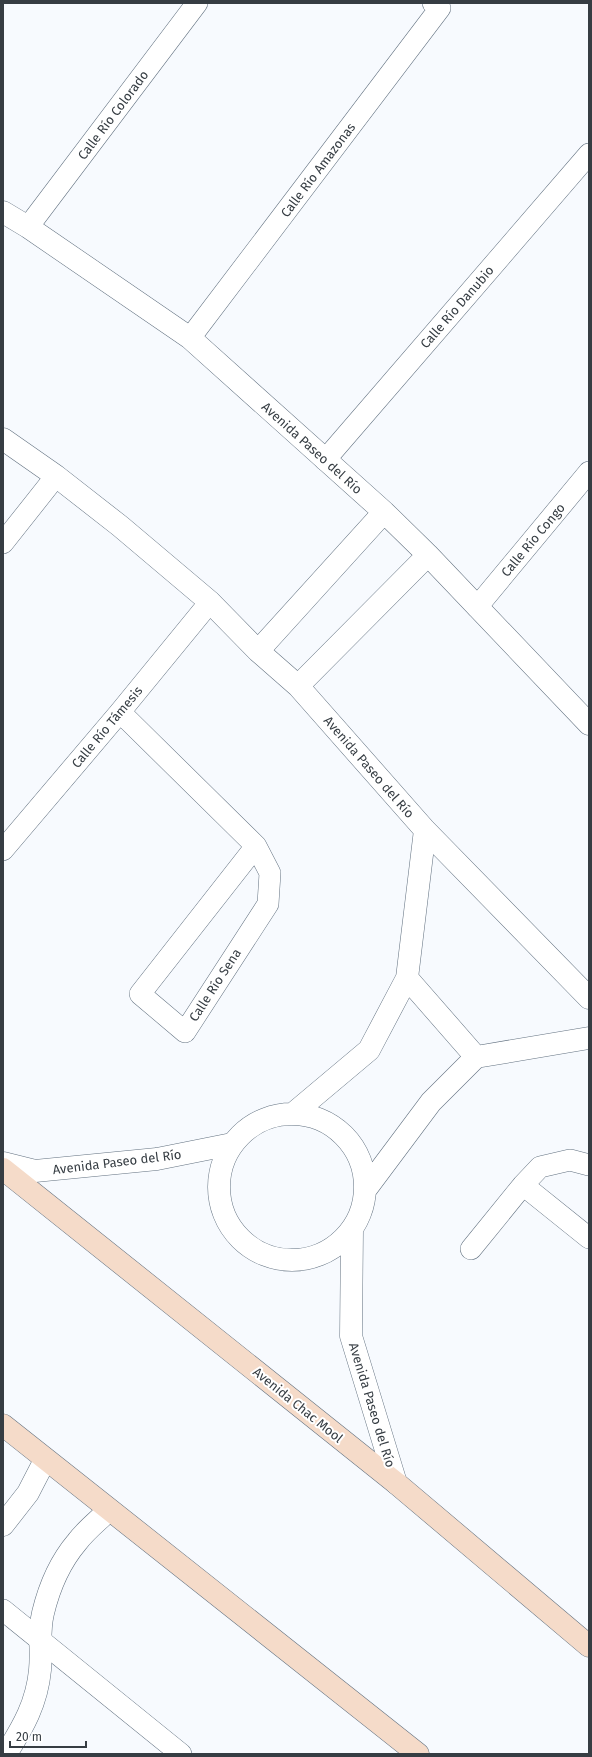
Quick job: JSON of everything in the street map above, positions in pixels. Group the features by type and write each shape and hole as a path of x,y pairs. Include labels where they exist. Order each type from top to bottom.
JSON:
{"main road":[{"name":"Avenida Chac Mool","path":"3,1169 396,1483 589,1646"},
{"path":"3,1426 418,1754"}],"street":[{"name":"Calle Río Colorado","path":"28,227 197,3"},
{"name":"Calle Río Amazonas","path":"190,338 440,8 433,3"},
{"name":"Calle Río Danubio","path":"325,460 589,154"},
{"name":"Avenida Paseo del Río","path":"3,212 28,227 190,338 384,512 428,555 589,724"},
{"name":"Avenida Paseo del Río","path":"3,439 56,476 120,526 210,602 258,651 298,686 425,830 589,998"},
{"name":"Calle Río Congo","path":"478,607 589,472"},
{"path":"3,542 56,476"},
{"path":"258,651 384,512"},
{"path":"298,686 428,555"},
{"name":"Calle Río Támesis","path":"3,850 120,712 210,602"},
{"name":"Calle Río Sena","path":"120,712 256,846 270,873 268,904 185,1032 140,994 256,846"},
{"path":"294,1113 369,1050 407,978 425,830"},
{"path":"407,978 476,1057"},
{"path":"366,1190 431,1102 476,1057 589,1038"},
{"path":"294,1113 318,1118 338,1129 354,1146 363,1167 366,1190 362,1211 352,1230 336,1246 316,1257 293,1262 271,1258 250,1248 233,1232 222,1212 218,1189 221,1166 232,1144 249,1127 270,1116 294,1113"},
{"name":"Avenida Paseo del Río","path":"3,1163 35,1171 157,1160 232,1144"},
{"path":"471,1249 523,1185 540,1167 570,1160 589,1165"},
{"path":"523,1185 589,1238"},
{"name":"Avenida Paseo del Río","path":"352,1230 351,1336 396,1483"},
{"path":"3,1525 28,1493 45,1460"},
{"path":"6,1754 23,1728 35,1697 40,1669 39,1640 43,1614 51,1588 62,1564 77,1542 110,1510"},
{"path":"3,1610 182,1754"}]}
